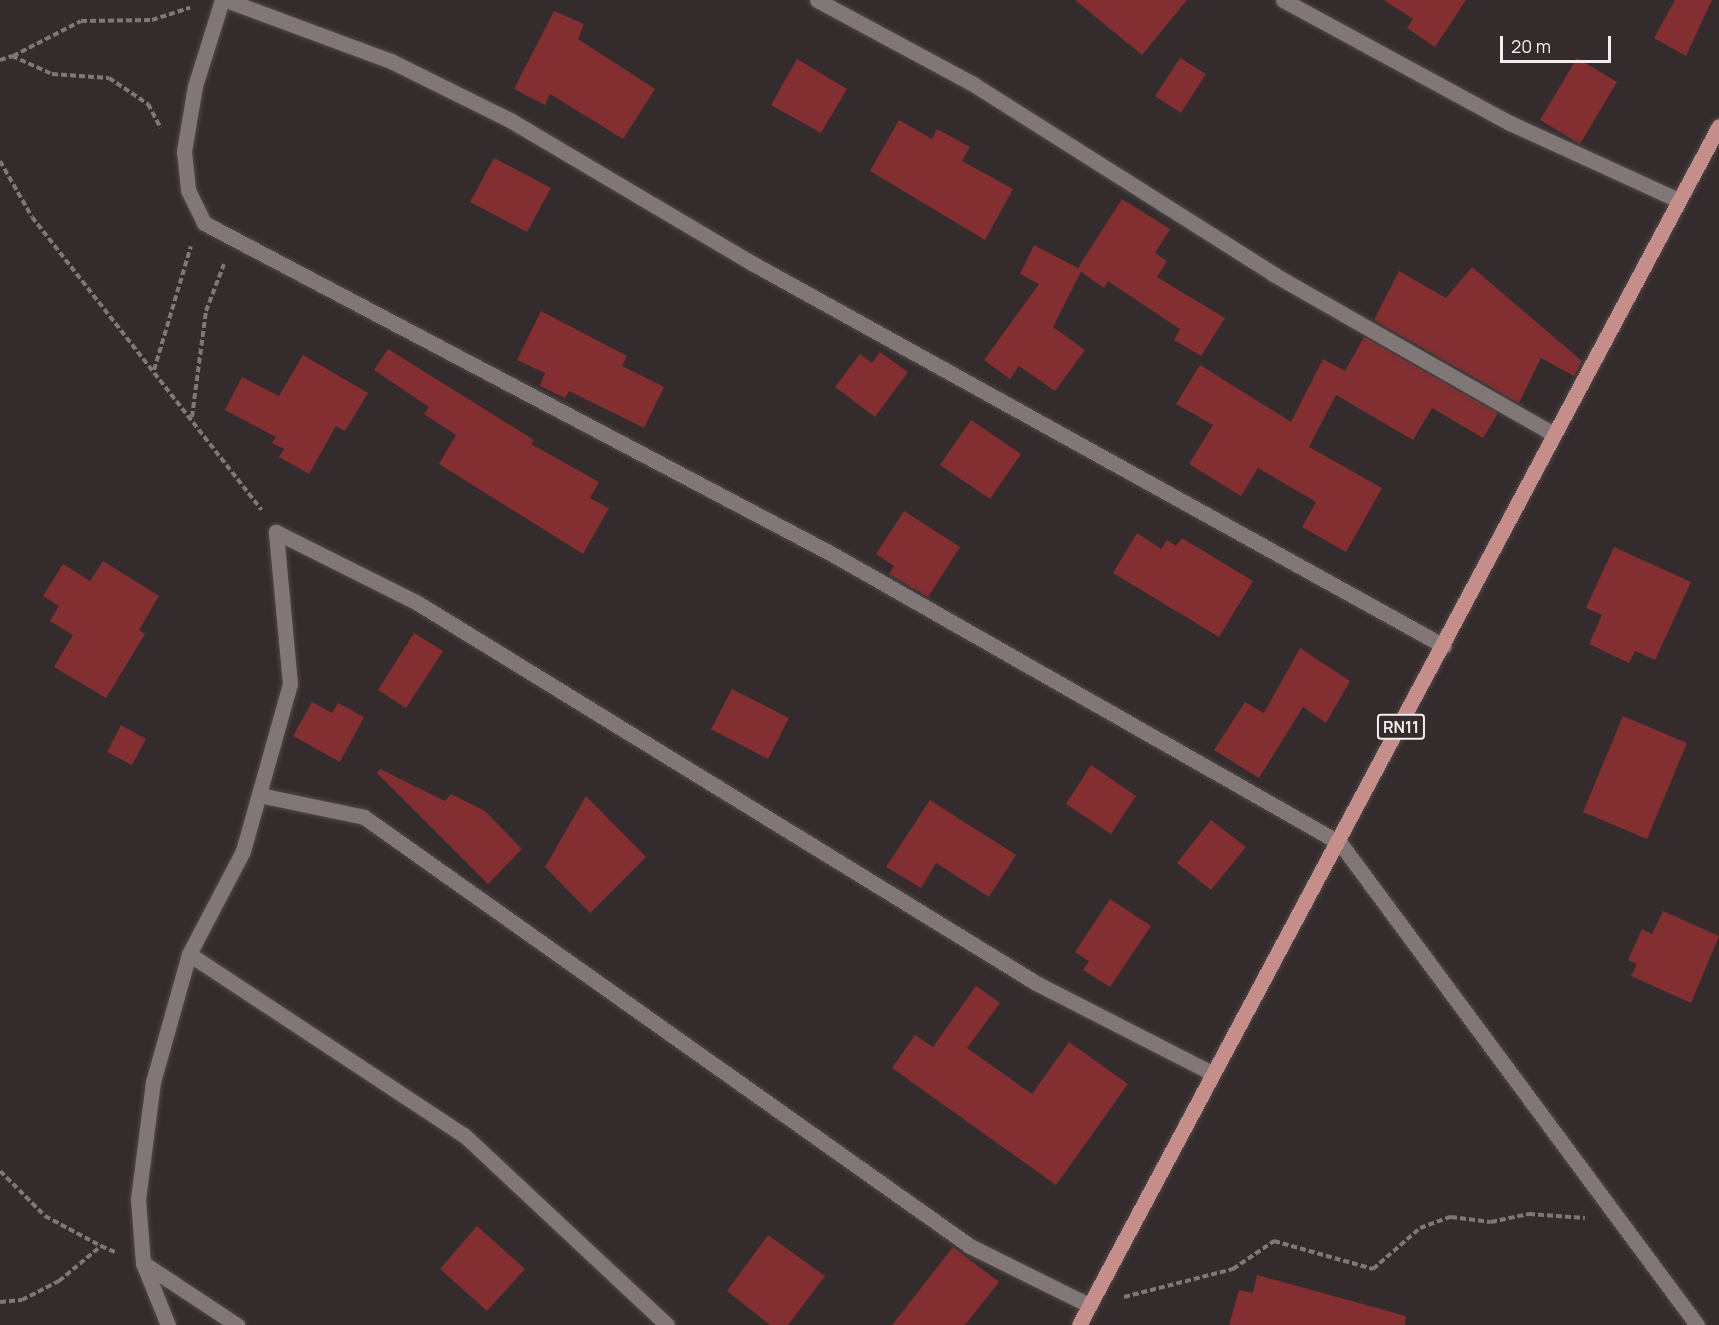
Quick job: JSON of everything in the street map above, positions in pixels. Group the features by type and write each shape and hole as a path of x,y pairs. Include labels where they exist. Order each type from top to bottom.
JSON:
{"main road":[{"name":"RN11","path":"1079,1325 1212,1072 1340,843 1554,434 1719,126"}],"street":[{"path":"1444,646 750,262 510,120 391,61 224,0 195,86 185,170 195,207 204,223 832,554 1340,843 1616,1220 1697,1325"},
{"path":"817,0 974,84 1273,274 1554,434"},
{"path":"1283,0 1510,123 1678,200"},
{"path":"168,1325 143,1263 138,1198 153,1082 189,954 243,851 290,684 276,532"},
{"path":"276,532 416,602 1036,983 1212,1072"},
{"path":"259,795 364,817 970,1246 1089,1305"},
{"path":"189,954 464,1135 667,1325"},
{"path":"143,1263 237,1325"}],"path":[{"path":"0,60 81,21 152,20 196,6"},
{"path":"12,56 52,74 109,78 148,105 185,170"},
{"path":"0,161 32,217 192,417 276,532"},
{"path":"154,370 189,262 195,207"},
{"path":"192,417 206,311 225,265 204,223"},
{"path":"0,1171 45,1216 101,1246 143,1263"},
{"path":"1089,1305 1233,1269 1274,1241 1373,1269 1420,1228 1450,1217 1491,1222 1529,1214 1616,1220"},
{"path":"0,1302 22,1300 58,1281 101,1246"}],"building":[{"path":"1075,0 1187,0 1142,55"},
{"path":"1384,0 1466,0 1435,47 1407,28 1413,19"},
{"path":"1675,0 1712,0 1686,56 1654,38"},
{"path":"554,11 584,24 578,39 655,89 623,139 550,94 545,105 514,89"},
{"path":"1180,58 1206,74 1181,113 1155,96"},
{"path":"1577,58 1617,82 1580,144 1540,120"},
{"path":"797,59 847,89 821,133 771,105"},
{"path":"899,120 932,139 937,129 970,147 962,161 1013,189 985,240 870,171"},
{"path":"494,158 551,188 527,232 470,202"},
{"path":"1122,199 1170,229 1155,253 1167,261 1157,277 1225,318 1201,356 1174,340 1180,329 1108,281 1104,288 1081,272 1053,327 1085,350 1055,391 1019,366 1010,379 984,360 1039,284 1020,274 1034,245 1078,268"},
{"path":"1472,267 1582,361 1574,376 1541,358 1519,403 1374,320 1399,271 1446,298"},
{"path":"541,311 627,356 622,366 664,387 644,428 569,391 565,398 540,386 545,373 517,360"},
{"path":"1364,337 1498,413 1483,438 1432,408 1413,440 1336,395 1309,447 1382,488 1346,552 1302,527 1316,502 1258,468 1241,496 1189,464 1213,425 1176,404 1200,365 1291,422 1323,359 1345,371"},
{"path":"388,349 534,440 531,444 599,482 590,498 609,508 583,554 439,464 456,435 424,414 429,407 374,370"},
{"path":"880,352 908,372 875,417 835,387 860,354 872,363"},
{"path":"303,355 368,393 345,431 336,426 309,474 279,457 284,449 272,443 276,437 225,410 242,377 279,396"},
{"path":"971,420 1021,454 990,499 940,465"},
{"path":"904,511 960,547 928,597 889,574 894,566 876,554"},
{"path":"1137,533 1161,549 1167,540 1176,546 1182,538 1253,581 1219,637 1113,573"},
{"path":"1614,547 1691,582 1655,660 1635,651 1629,663 1589,644 1602,615 1586,608"},
{"path":"103,561 159,596 139,630 145,634 106,698 54,667 73,635 50,621 59,606 43,596 63,564 90,581"},
{"path":"414,633 443,651 406,708 378,690"},
{"path":"1300,648 1350,681 1326,723 1303,707 1259,778 1214,750 1245,702 1264,713"},
{"path":"732,689 789,718 768,759 711,729"},
{"path":"312,702 332,713 338,703 364,717 340,762 293,736"},
{"path":"1623,716 1687,743 1647,839 1583,812"},
{"path":"121,725 146,739 132,765 107,752"},
{"path":"1091,765 1136,796 1111,834 1066,804"},
{"path":"380,769 445,801 451,794 485,811 522,849 488,884 377,773"},
{"path":"586,796 646,857 590,913 545,867"},
{"path":"930,800 1016,855 989,897 936,863 921,888 886,867"},
{"path":"1211,820 1246,847 1211,890 1177,863"},
{"path":"1110,899 1151,926 1110,987 1083,970 1089,961 1075,952"},
{"path":"1663,911 1719,936 1691,1003 1631,976 1637,964 1628,960 1642,929 1652,934"},
{"path":"976,986 1000,1003 967,1048 1032,1094 1069,1042 1128,1084 1056,1185 892,1068 915,1035 933,1047"},
{"path":"477,1226 525,1269 487,1311 440,1269"},
{"path":"768,1235 825,1276 788,1325 770,1325 727,1291"},
{"path":"953,1247 999,1282 965,1325 892,1325"},
{"path":"1257,1275 1406,1316 1405,1325 1229,1325 1239,1290 1253,1293"}]}
